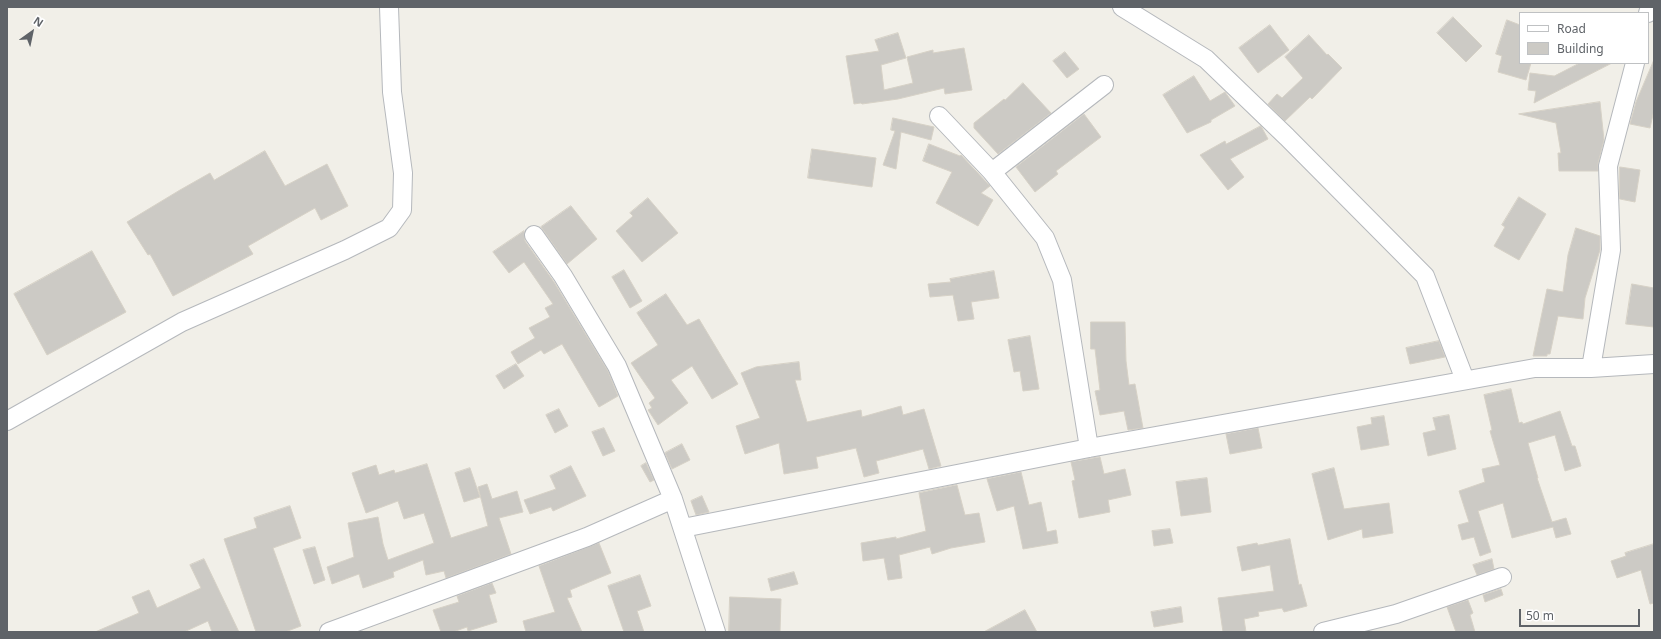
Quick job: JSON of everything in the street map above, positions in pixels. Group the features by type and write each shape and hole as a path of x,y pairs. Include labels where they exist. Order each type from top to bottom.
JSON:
{"street":[{"path":"7,421 182,322 345,250 389,228 402,210 403,172 392,92 389,7"},
{"path":"1122,7 1206,60 1287,137 1425,276 1465,380"},
{"path":"1591,368 1611,250 1608,166 1635,64"},
{"path":"992,172 1104,85"},
{"path":"940,116 992,172 1045,238 1062,280 1089,448"},
{"path":"534,235 563,276 617,366 673,499 716,632"},
{"path":"683,528 1089,448 1535,368 1591,368 1654,364"},
{"path":"329,632 587,537 673,499"},
{"path":"1322,632 1396,614 1502,576"}],"building":[{"path":"1453,17 1482,46 1466,62 1437,33"},
{"path":"1507,20 1519,25 1519,64 1531,64 1526,80 1498,72 1502,56 1496,54"},
{"path":"1270,25 1289,50 1258,73 1239,48"},
{"path":"898,33 906,58 881,65 884,90 913,83 907,57 933,50 933,53 964,48 972,90 945,94 944,88 898,99 854,104 846,56 879,51 875,40"},
{"path":"1309,35 1327,55 1328,54 1342,68 1312,99 1310,97 1285,121 1268,104 1277,94 1282,98 1303,78 1285,57"},
{"path":"1065,52 1079,69 1067,78 1053,61"},
{"path":"1654,60 1654,110 1650,128 1630,124 1636,102"},
{"path":"1578,64 1610,64 1534,103 1536,91 1528,90 1530,73 1554,76"},
{"path":"1194,76 1210,101 1225,92 1235,106 1211,120 1211,122 1187,133 1163,95"},
{"path":"1023,83 1051,113 998,154 974,128 974,123 1004,99 1005,100"},
{"path":"1600,102 1604,140 1598,163 1598,171 1559,171 1558,153 1561,153 1556,123 1519,114"},
{"path":"1084,114 1101,137 1056,171 1058,174 1035,192 1016,167"},
{"path":"893,118 934,127 931,140 901,132 896,169 883,165 895,131 891,130"},
{"path":"1261,126 1268,139 1230,159 1244,177 1228,190 1200,155 1225,141 1226,144"},
{"path":"929,144 960,156 961,155 990,186 981,193 993,200 978,226 936,203 952,172 923,161"},
{"path":"812,149 876,158 872,187 808,178"},
{"path":"265,151 285,186 327,164 348,206 321,220 315,208 248,246 253,254 173,296 150,254 148,255 127,222 210,173 214,180"},
{"path":"1620,167 1640,170 1635,202 1620,199"},
{"path":"1519,197 1546,214 1519,260 1494,246 1505,227 1502,225"},
{"path":"648,198 678,233 642,262 616,231 633,216 630,213"},
{"path":"571,206 597,239 567,264 541,227"},
{"path":"1576,228 1600,236 1600,250 1585,298 1583,319 1558,316 1550,354 1547,354 1547,356 1533,356 1547,289 1563,292 1568,255"},
{"path":"524,231 525,241 554,282 608,371 618,396 599,407 562,344 544,354 541,350 518,364 511,352 535,338 529,328 550,317 545,308 553,304 524,262 509,273 493,252"},
{"path":"92,251 126,312 47,355 14,294"},
{"path":"624,270 642,301 630,308 612,277"},
{"path":"994,271 999,298 971,302 974,319 958,321 953,295 930,297 928,284 951,282 950,279"},
{"path":"1632,284 1654,288 1654,327 1626,324"},
{"path":"666,294 687,325 699,319 738,384 712,399 692,366 671,380 688,403 658,425 648,410 652,408 649,403 655,398 631,363 658,345 637,313"},
{"path":"1091,322 1125,322 1126,361 1129,385 1135,384 1143,428 1128,430 1124,411 1100,415 1095,391 1100,390 1095,349 1091,349"},
{"path":"1030,336 1039,389 1023,391 1020,371 1014,372 1008,340"},
{"path":"1439,341 1445,357 1410,364 1406,348"},
{"path":"799,362 801,380 795,380 807,422 861,410 862,417 901,406 903,415 924,409 941,466 929,469 923,449 876,461 879,473 864,477 856,448 816,457 818,468 784,474 779,443 745,454 736,426 760,418 741,373 756,367"},
{"path":"516,364 524,376 504,389 496,376"},
{"path":"1511,389 1519,423 1522,422 1523,424 1560,411 1572,446 1575,446 1581,466 1565,471 1555,435 1528,443 1537,478 1552,522 1566,518 1571,534 1556,538 1553,527 1512,538 1503,503 1478,511 1491,552 1480,556 1474,537 1462,540 1458,525 1469,522 1459,491 1485,482 1482,469 1500,465 1490,431 1492,430 1484,395"},
{"path":"559,409 568,426 555,433 546,415"},
{"path":"1449,415 1456,449 1428,456 1423,433 1436,430 1433,418"},
{"path":"1384,416 1389,445 1361,450 1357,427 1372,424 1371,418"},
{"path":"604,428 615,451 603,456 592,432"},
{"path":"1258,428 1262,448 1230,454 1226,434"},
{"path":"682,444 690,460 672,469 665,453"},
{"path":"1100,457 1104,474 1125,469 1131,495 1108,500 1110,512 1079,518 1072,481 1075,480 1071,462"},
{"path":"646,463 654,480 650,482 641,466"},
{"path":"427,464 451,538 488,526 478,487 487,484 492,499 517,491 523,512 499,518 511,554 446,578 444,571 426,575 423,560 393,572 394,577 363,588 359,574 332,584 327,567 354,557 348,523 378,517 383,544 388,560 434,543 424,513 404,519 398,501 366,513 352,473 376,465 379,475 394,470 395,473"},
{"path":"571,466 586,496 553,511 551,507 530,514 524,500 556,489 550,476"},
{"path":"470,468 480,497 464,502 455,473"},
{"path":"1334,468 1344,509 1389,503 1393,533 1363,538 1362,529 1328,540 1312,474"},
{"path":"1021,472 1029,505 1041,502 1047,532 1056,530 1058,543 1023,549 1014,506 997,511 987,479"},
{"path":"1207,478 1211,512 1181,516 1176,482"},
{"path":"957,485 965,515 979,513 985,542 951,548 932,554 930,547 899,555 902,578 888,580 884,558 863,561 861,543 896,537 896,539 926,531 919,493"},
{"path":"702,496 709,512 696,515 691,501"},
{"path":"290,506 301,538 273,548 301,626 285,632 256,632 224,539 257,528 254,518"},
{"path":"1170,529 1173,543 1154,546 1152,531"},
{"path":"1290,539 1299,585 1301,584 1307,606 1284,612 1282,608 1258,612 1259,616 1244,619 1246,632 1223,632 1218,598 1274,591 1270,565 1242,571 1237,547"},
{"path":"599,543 611,573 570,590 572,597 567,598 582,632 526,632 523,621 555,612 539,566"},
{"path":"1654,544 1654,603 1650,604 1641,570 1617,578 1611,561 1626,556 1625,553"},
{"path":"315,547 325,580 314,584 303,550"},
{"path":"204,559 239,632 212,632 208,621 184,632 95,632 139,613 132,597 149,590 157,608 201,588 190,565"},
{"path":"1492,559 1494,569 1477,575 1473,565"},
{"path":"794,572 798,584 771,591 768,579"},
{"path":"640,575 651,606 637,611 644,632 624,632 608,586"},
{"path":"492,583 496,593 489,595 497,622 468,631 467,627 453,632 441,632 433,610 459,602 457,596"},
{"path":"1501,589 1503,595 1485,602 1483,595"},
{"path":"730,597 781,599 780,632 729,632"},
{"path":"1468,600 1473,613 1470,615 1475,632 1456,632 1447,607"},
{"path":"1181,607 1183,622 1154,627 1151,612"},
{"path":"1025,610 1037,632 984,632"}]}
